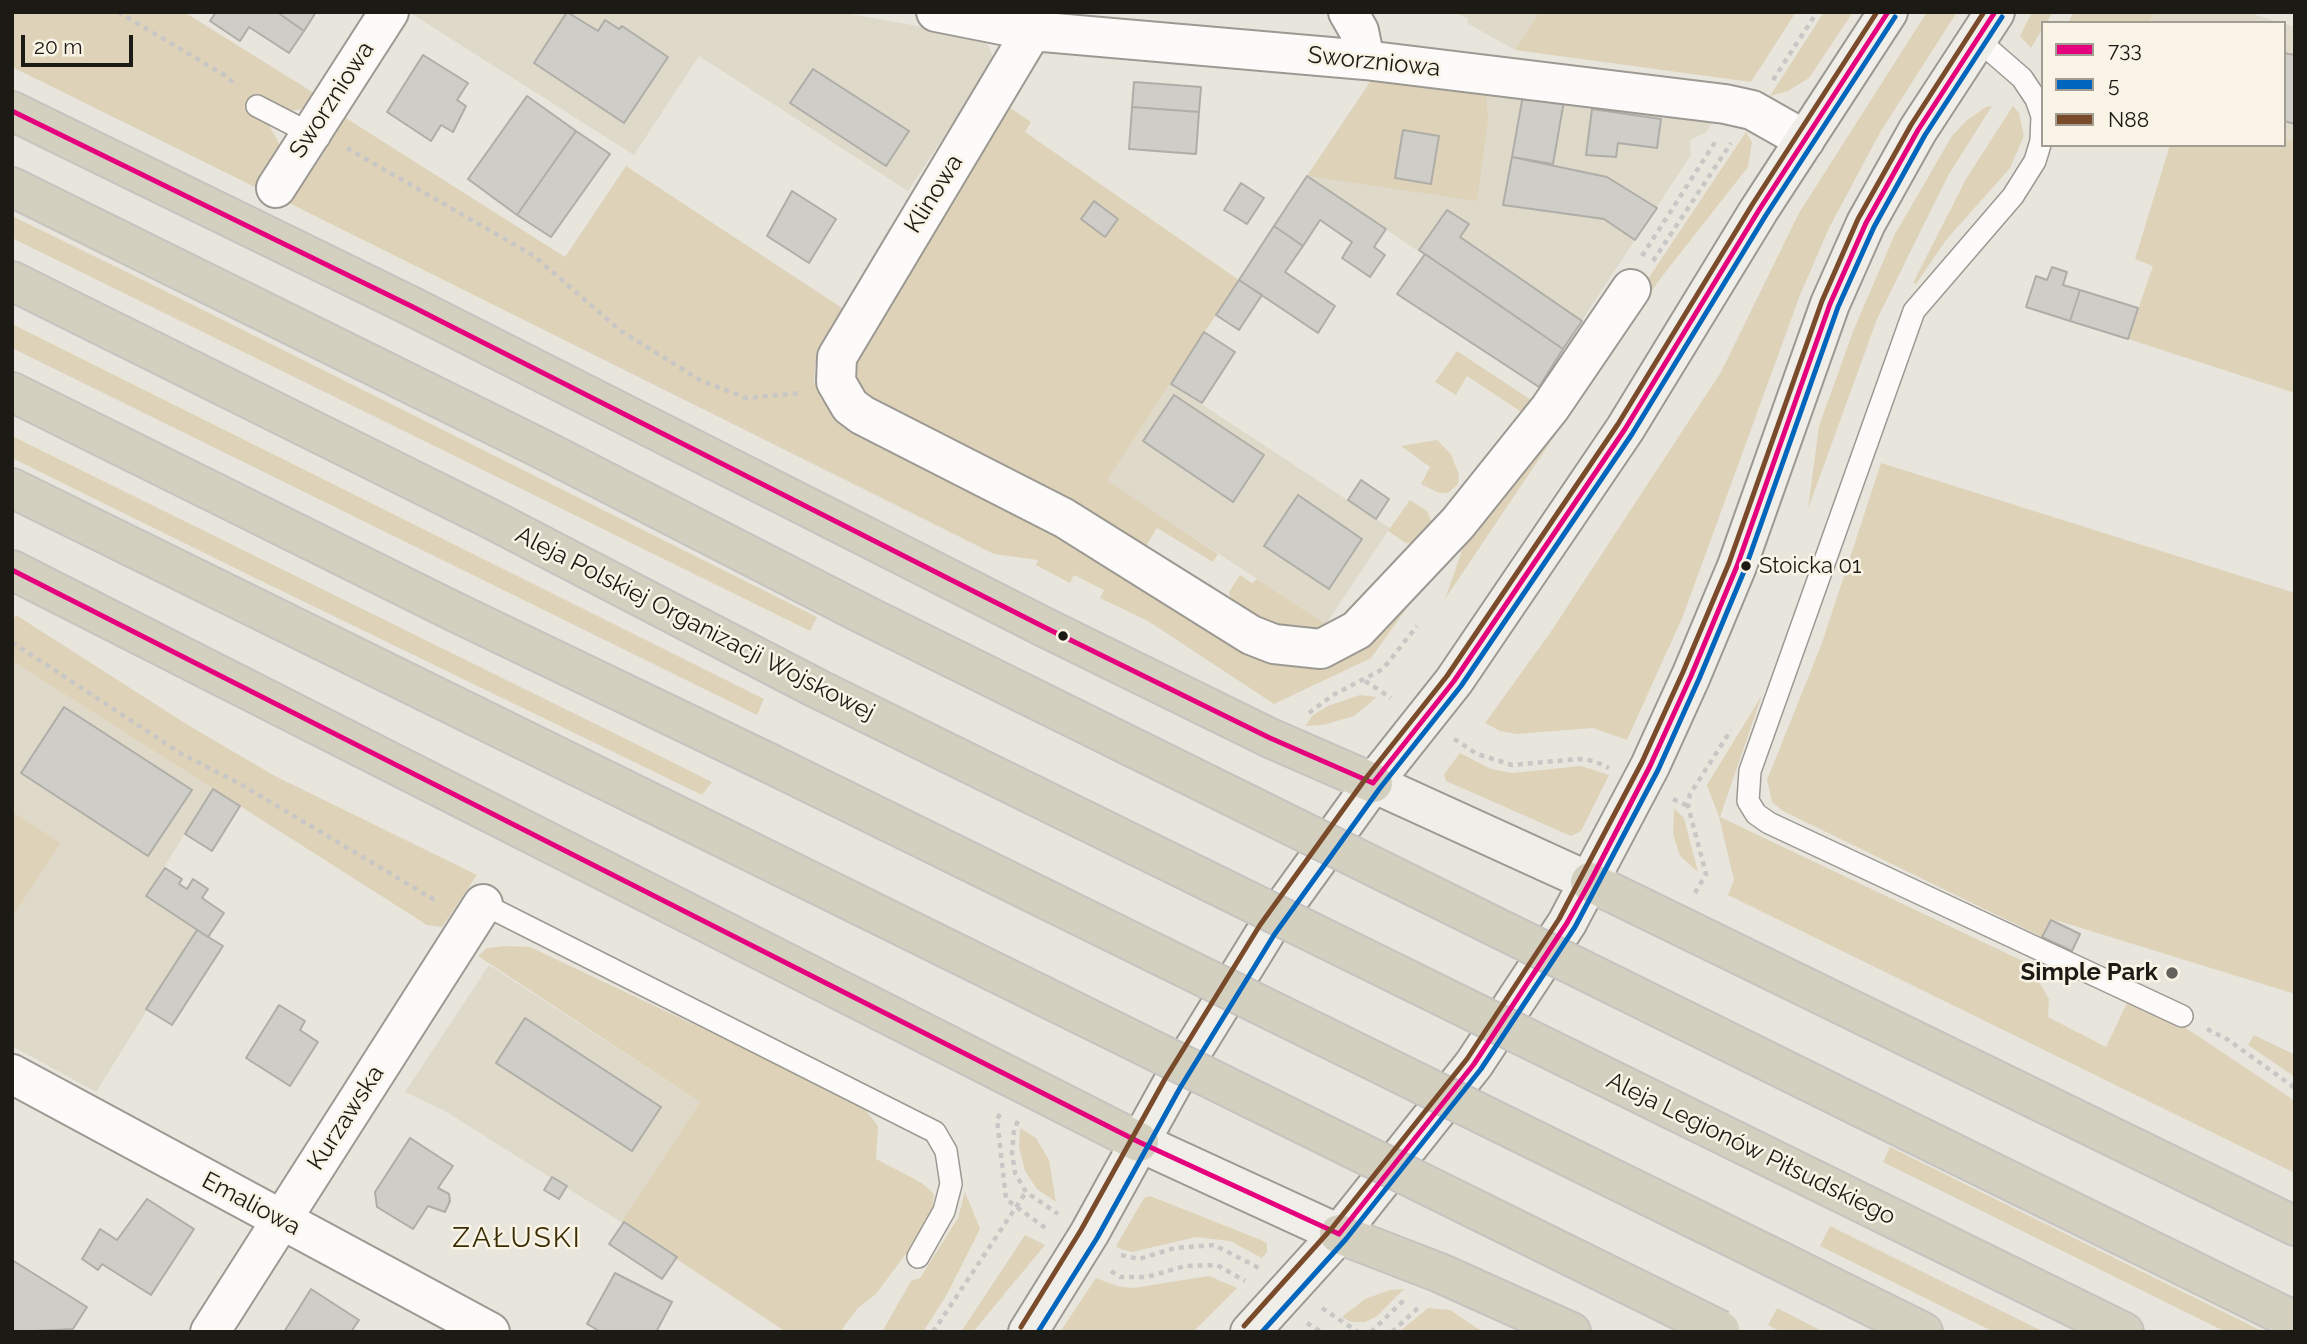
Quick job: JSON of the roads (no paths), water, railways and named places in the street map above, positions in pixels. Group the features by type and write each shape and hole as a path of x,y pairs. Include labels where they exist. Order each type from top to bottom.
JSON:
{"highway":[{"path":"12,111 413,307 1046,628 1270,738 1373,783"},
{"path":"12,187 540,448 865,615 2295,1321"},
{"name":"Aleja Polskiej Organizacji Wojskowej","path":"12,281 474,511 816,688 1377,967"},
{"path":"12,391 453,611 1339,1041 1923,1332"},
{"path":"12,488 1721,1331"},
{"path":"12,570 1139,1142"},
{"path":"1590,882 2295,1226"},
{"name":"Aleja Legionów Piłsudskiego","path":"1377,967 2124,1332"},
{"path":"1339,1234 1440,1273 1571,1332"}],"main road":[{"path":"1028,1332 1089,1234 1139,1142 1267,930 1373,783 1454,681 1625,429 1888,12"},
{"path":"1250,1332 1292,1289 1339,1234 1474,1065 1567,923 1650,766 1696,663 1737,566 1830,304 1866,223 1918,130 1986,26"},
{"path":"1373,783 1590,882"},
{"path":"1139,1142 1339,1234"}],"street":[{"name":"Sworzniowa","path":"276,188 315,137 389,12"},
{"name":"Sworzniowa","path":"936,12 1032,31 1365,60 1725,104 1752,110 1805,140"},
{"path":"1348,12 1359,31 1365,60"},
{"name":"Klinowa","path":"1032,31 836,370 850,406 862,415 1064,518 1251,635 1274,644 1321,649 1357,630 1458,523 1550,408 1631,289"},
{"name":"Kurzawska","path":"210,1332 477,913"},
{"name":"Emaliowa","path":"12,1074 490,1332"}],"lane":[{"path":"1986,26 2036,99 2041,113"},
{"path":"257,106 315,137"},
{"path":"2041,141 2035,161 2013,196 1914,312 1750,771 1748,801 1756,814 1769,823 2182,1016"},
{"path":"477,913 935,1132 946,1151 951,1184 944,1211 918,1257"}],"place":[{"name":"Stoicka 01","path":"1746,566"},
{"name":"Simple Park","path":"2172,973"}],"district":[{"name":"ZAŁUSKI","path":"517,1239"}]}
